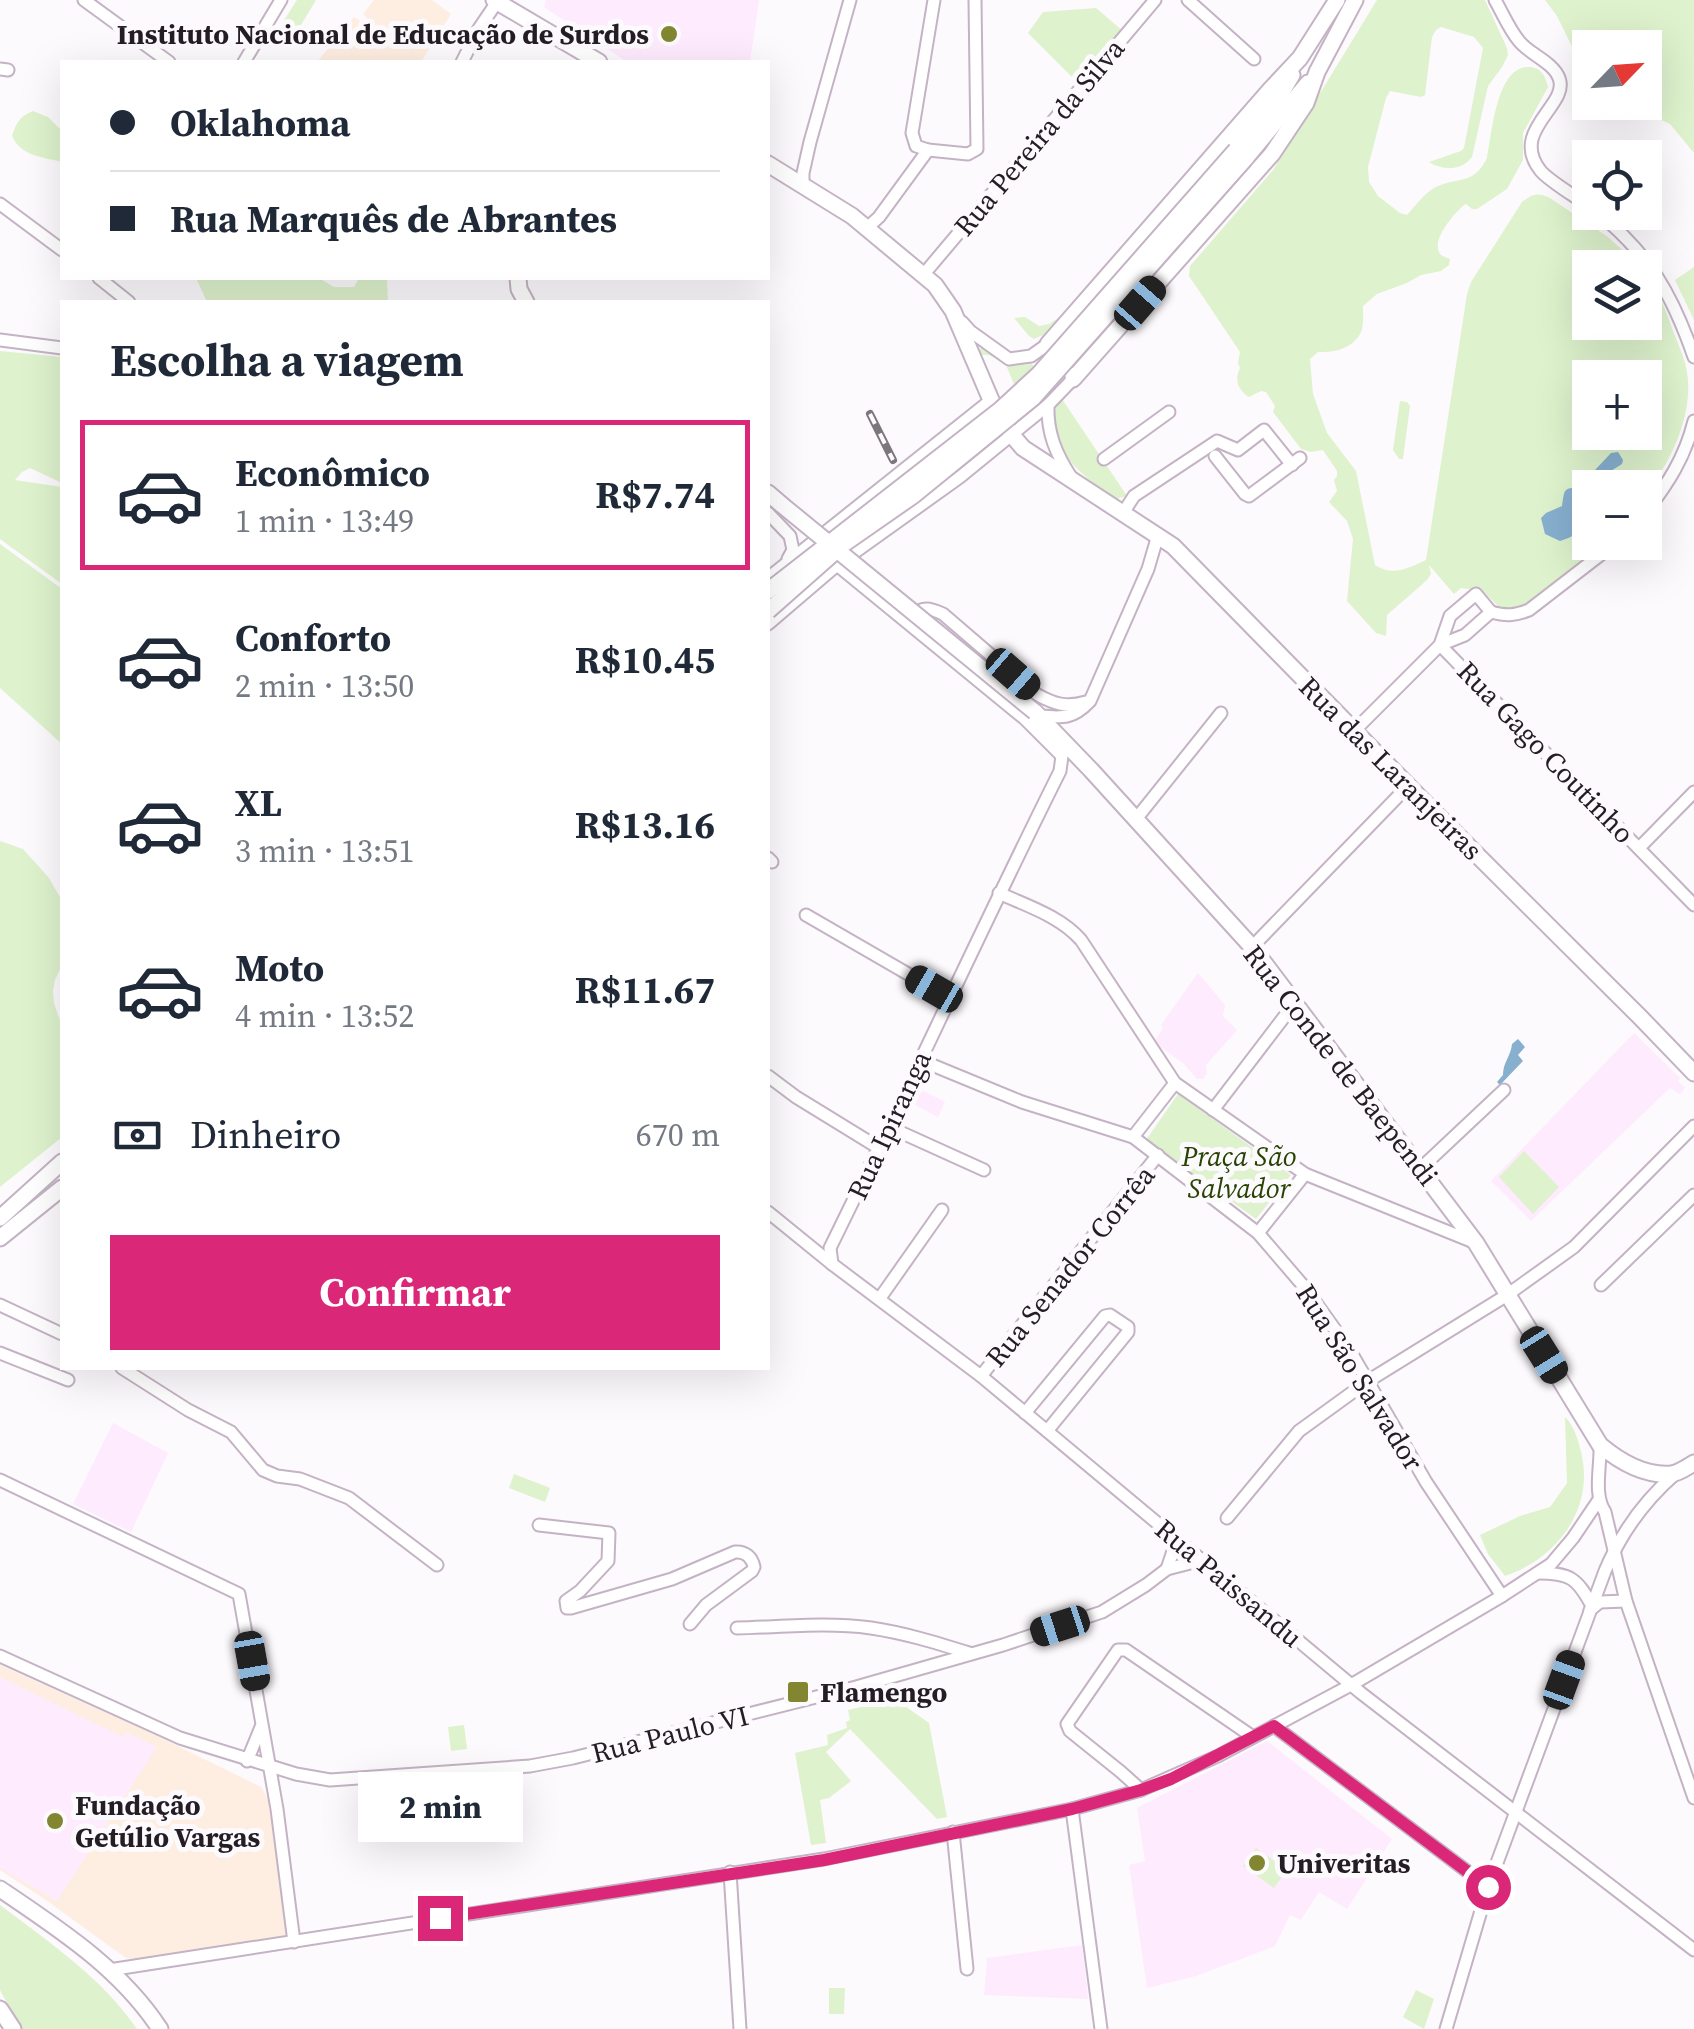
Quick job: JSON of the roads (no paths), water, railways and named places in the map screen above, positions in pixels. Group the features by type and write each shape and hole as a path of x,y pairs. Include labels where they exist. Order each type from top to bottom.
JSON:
{"main road":[{"path":"770,608 845,542 914,495 1033,398 1240,155 1336,0"},
{"path":"1074,378 1272,154 1306,102 1316,72 1355,0"},
{"path":"496,1 578,56"},
{"path":"1048,344 1300,58"},
{"path":"770,589 1000,410 1039,374 1316,72"},
{"name":"Rua das Laranjeiras","path":"770,165 852,216 924,274 953,311 1010,434 1024,448 1173,546 1694,1073"},
{"name":"Rua Conde de Baependi","path":"770,495 1038,714 1252,947 1476,1242 1600,1445"},
{"path":"0,1218 60,1164"},
{"path":"0,1238 60,1190"},
{"path":"1600,1445 1614,1458 1656,1472 1674,1474 1694,1463"},
{"path":"0,1889 85,1949 139,1999 160,2029"},
{"path":"0,2009 12,2029"}],"street":[{"path":"84,0 166,60"},
{"path":"245,60 281,0"},
{"path":"803,186 804,164 850,0"},
{"path":"934,0 912,133 916,146 968,154 977,149 975,0"},
{"name":"Rua Pereira da Silva","path":"924,274 1155,0"},
{"path":"1188,0 1254,59"},
{"path":"1495,0 1521,44 1559,78 1558,94 1534,130 1531,147 1542,173 1572,194"},
{"path":"463,60 496,1"},
{"path":"867,228 928,150"},
{"path":"786,175 804,164"},
{"path":"0,204 60,249"},
{"path":"1617,230 1656,272 1694,357"},
{"path":"102,280 126,300"},
{"path":"770,622 837,565 960,477 1048,406 1074,378 1048,344 1031,356 1009,359 970,331 953,311"},
{"path":"0,340 60,348"},
{"path":"770,576 991,400"},
{"path":"1048,406 1054,446 1073,481"},
{"path":"1104,459 1169,412"},
{"path":"1662,490 1687,446 1694,421"},
{"path":"960,426 973,430 982,442 982,458"},
{"path":"1123,513 1134,496 1217,441 1238,450 1264,430 1296,462 1249,496 1216,456"},
{"path":"770,515 790,536 794,550 786,563"},
{"path":"1038,714 1066,717 1079,713 1090,701 1148,570 1158,536"},
{"path":"1440,645 1450,616 1476,594 1491,612 1516,615 1529,610 1594,560"},
{"path":"837,565 1025,719 1062,756"},
{"path":"904,622 918,610 930,608 943,614 1036,694 1053,704 1090,701"},
{"path":"1440,645 1465,635 1491,612"},
{"name":"Rua Gago Coutinho","path":"1354,730 1440,645 1694,905"},
{"path":"1136,819 1221,713"},
{"path":"1055,734 1062,756"},
{"name":"Rua Ipiranga","path":"823,1250 879,1148 1060,770 1062,756"},
{"path":"1252,947 1409,785"},
{"path":"1639,848 1694,792"},
{"path":"999,893 1071,929 1175,1083 1304,1174 1476,1242"},
{"path":"806,914 950,996"},
{"path":"1213,1110 1294,1004"},
{"name":"Rua São Salvador","path":"920,1060 1022,1102 1133,1137 1258,1233 1306,1288 1502,1596"},
{"path":"770,1077 879,1148"},
{"path":"1133,1137 1175,1083"},
{"path":"1421,1168 1504,1090"},
{"path":"1227,1518 1299,1431 1368,1381 1507,1295 1574,1247 1694,1126"},
{"path":"889,1127 984,1170"},
{"name":"Rua Senador Corrêa","path":"982,1376 1158,1155"},
{"path":"1258,1233 1304,1174"},
{"path":"1600,1285 1694,1195"},
{"path":"880,1298 942,1210"},
{"path":"770,1213 823,1250"},
{"name":"Rua Paissandu","path":"823,1250 832,1264 982,1376 1351,1685 1694,1950"},
{"path":"0,1305 60,1333"},
{"path":"1025,1413 1105,1316 1110,1315 1128,1327 1128,1332 1047,1431"},
{"path":"0,1352 68,1380"},
{"path":"125,1370 231,1432 263,1470 349,1498 437,1565"},
{"path":"109,1970 824,1860 1072,1809 1141,1790 1190,1770 1351,1685 1551,1564 1598,1502 1600,1445"},
{"path":"1446,2029 1488,1887 1614,1550 1640,1511 1674,1474"},
{"path":"0,1480 239,1594 278,1809 294,1942"},
{"path":"1598,1502 1605,1512 1626,1601 1694,1798"},
{"path":"539,1526 606,1531 610,1536 608,1561 566,1601 567,1608 672,1579 734,1552 746,1554 754,1563 752,1571 706,1605 690,1624"},
{"path":"1167,1569 1174,1538"},
{"name":"Rua Paulo VI","path":"0,1656 180,1738 296,1774 330,1780 549,1764 971,1654 1102,1612 1167,1569 1202,1560"},
{"path":"1538,1573 1566,1575 1583,1590 1591,1608"},
{"path":"1591,1608 1600,1602 1626,1601"},
{"path":"737,1628 872,1628 926,1639 971,1654"},
{"path":"1141,1790 1070,1732 1067,1724 1118,1650 1126,1650 1253,1737"},
{"path":"246,1760 263,1723"},
{"path":"1274,1726 1488,1887"},
{"path":"1072,1809 1101,2029"},
{"path":"952,1832 967,1969"},
{"path":"730,1872 740,2029"}],"water":[{"path":"1618,452 1622,464 1612,470 1595,470 1611,453"},
{"path":"1570,488 1572,536 1560,541 1545,534 1541,518 1562,506"},
{"path":"1518,1039 1525,1047 1518,1055 1523,1061 1500,1085 1497,1082 1503,1075 1512,1044"}],"railway":[{"path":"870,414 893,460"}],"place":[{"name":"Instituto Nacional de Educação de Surdos","path":"669,34"},
{"name":"Flamengo","path":"798,1692"},
{"name":"Fundação Getúlio Vargas","path":"55,1821"},
{"name":"Univeritas","path":"1257,1863"}],"park label":[{"name":"Praça São Salvador","path":"1239,1172"}]}
